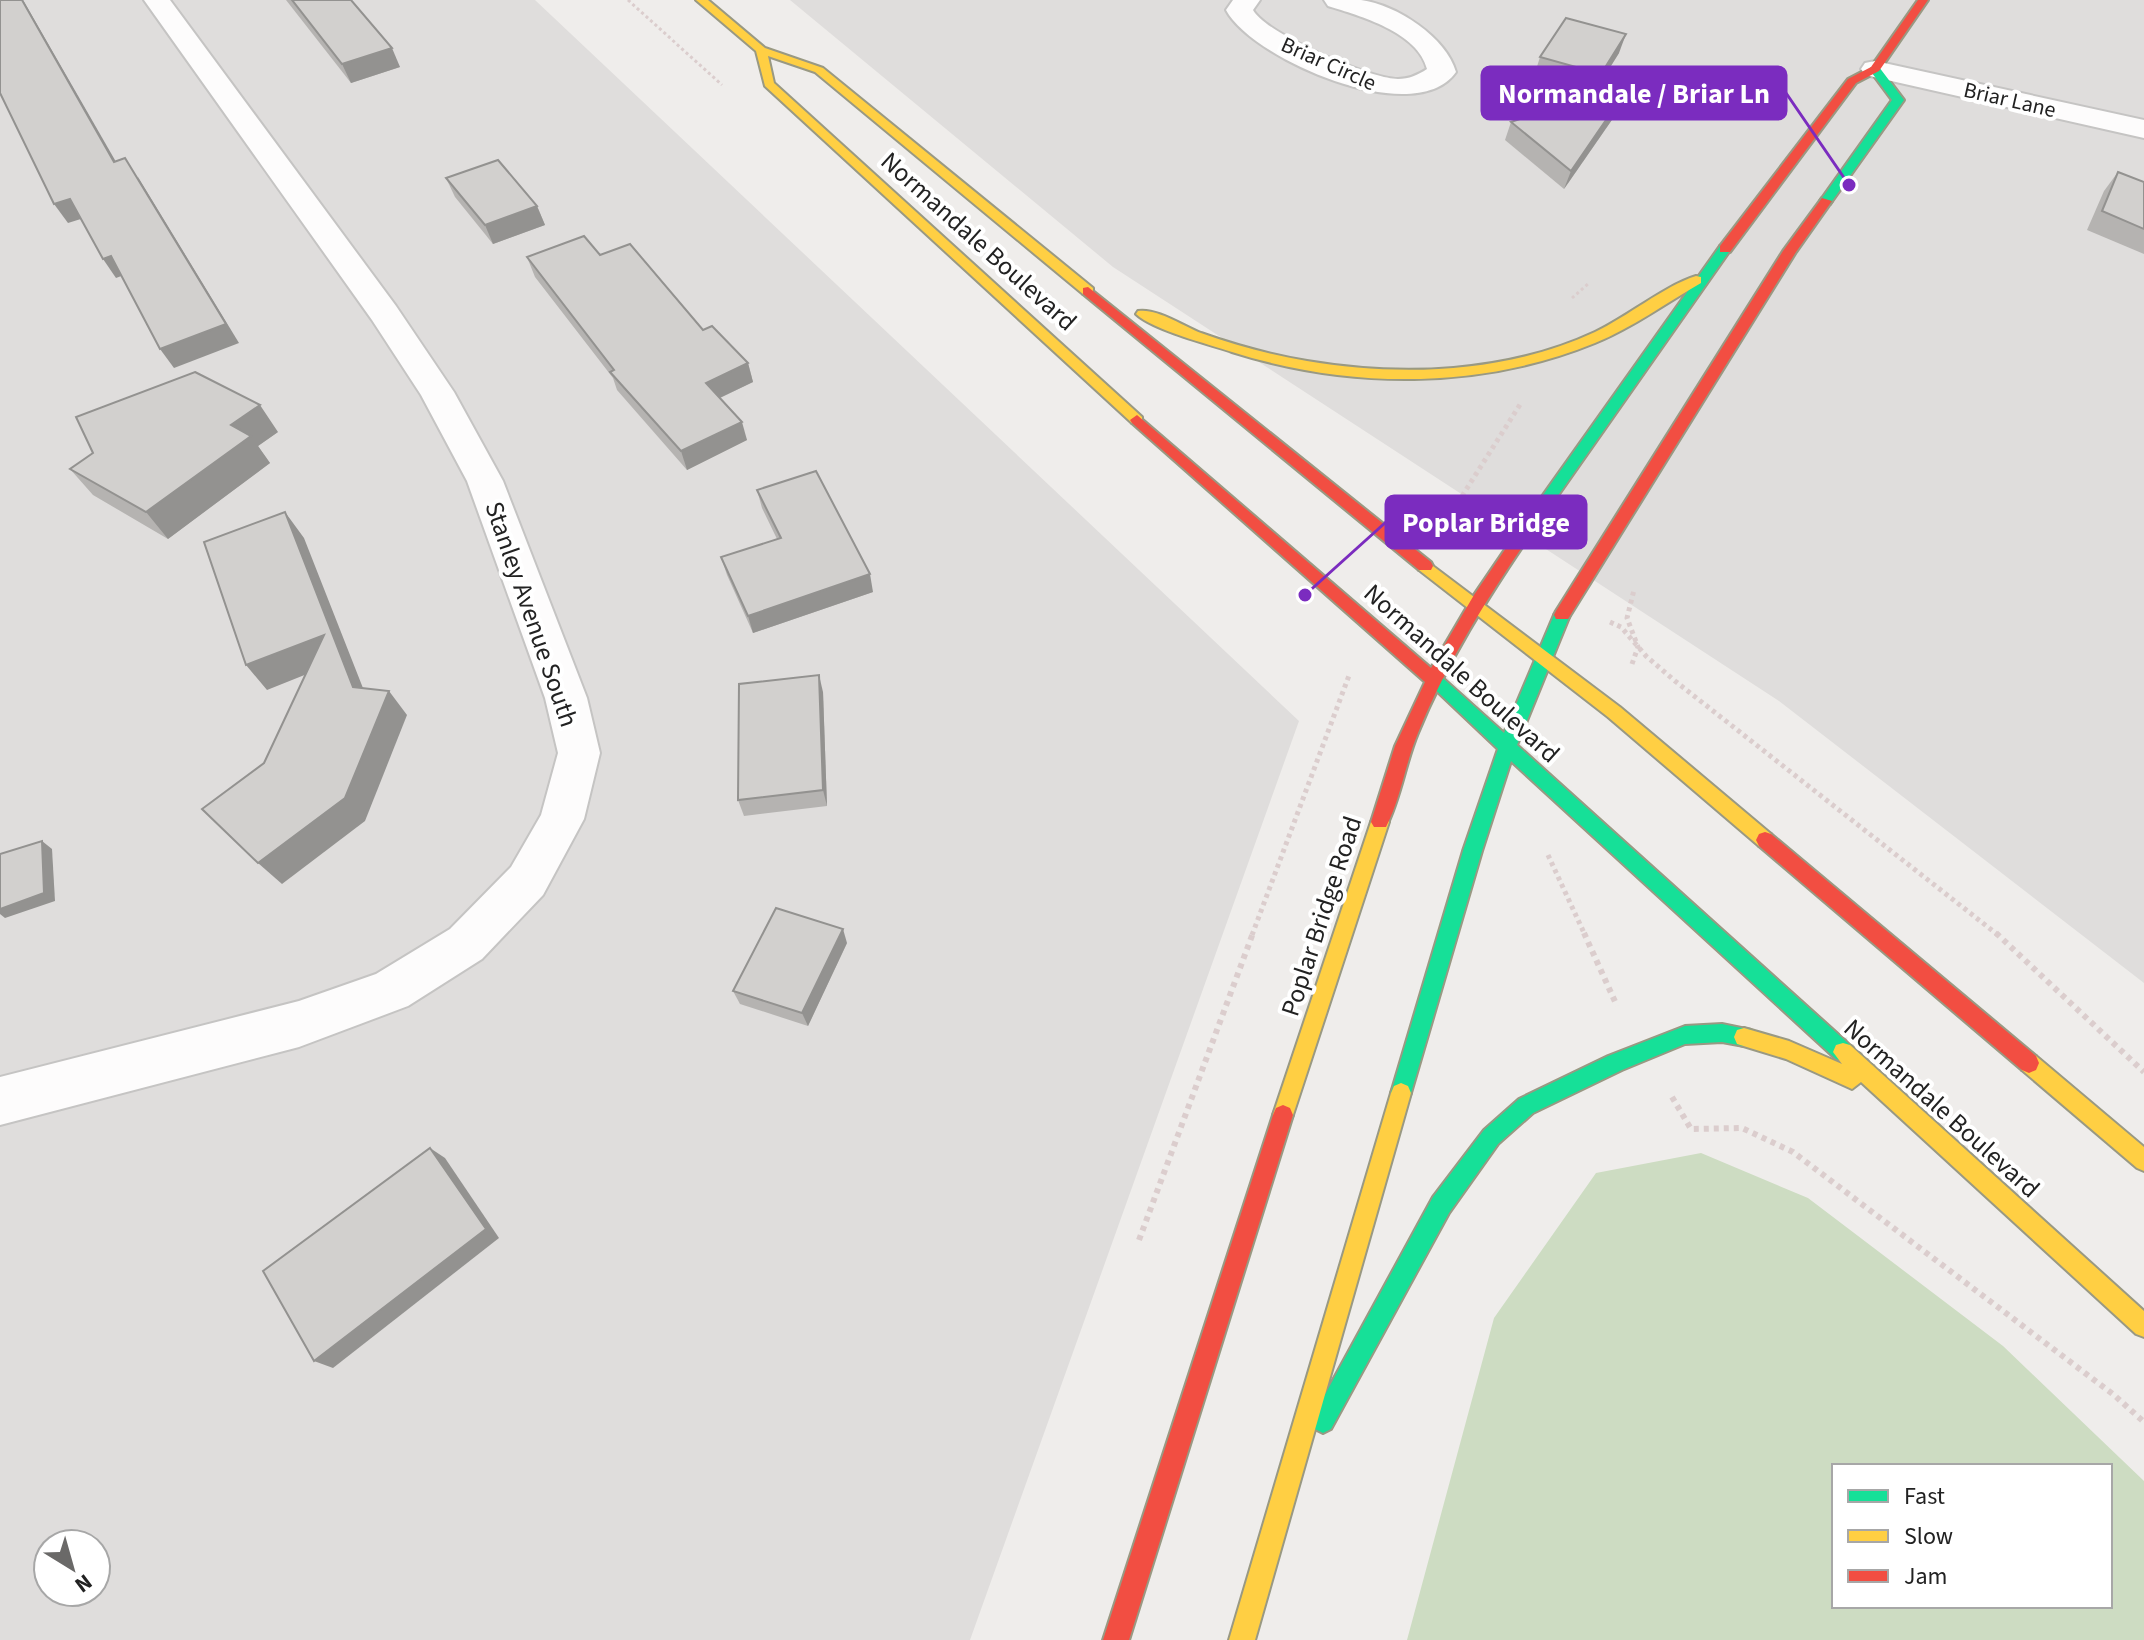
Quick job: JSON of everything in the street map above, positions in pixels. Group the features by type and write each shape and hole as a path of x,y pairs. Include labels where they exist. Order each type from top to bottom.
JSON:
{"main road":[{"name":"Normandale Boulevard","path":"701,0 761,50 819,70 1422,564 1614,712 2144,1161"},
{"name":"Poplar Bridge Road","path":"1116,1640 1311,1027 1412,725 1433,682 1474,605 1708,272 1852,81 1875,69 1923,0"},
{"name":"Normandale Boulevard","path":"761,50 769,84 979,279 1505,743 2144,1326"},
{"path":"1242,1640 1505,743 1540,656 1568,601 1763,294 1898,100 1875,69"},
{"path":"1064,270 1179,334 1252,355 1369,373 1433,374 1499,369 1591,340 1708,272"},
{"path":"1287,1486 1441,1205 1491,1137 1526,1106 1615,1063 1685,1035 1722,1033 1789,1050 1889,1096"}],"street":[{"name":"Stanley Avenue South","path":"0,1101 299,1024 391,991 466,944 527,881 562,819 579,753 566,698 490,494 437,392 384,313 157,0"},
{"name":"Briar Circle","path":"1247,0 1239,10 1245,21 1260,32 1369,85 1393,89 1415,88 1431,82 1442,72 1437,52 1378,15 1337,0"},
{"path":"1378,15 1405,0"},
{"name":"Briar Lane","path":"1875,69 2144,129"}],"path":[{"path":"1422,564 1538,378 1528,338 1589,283"},
{"path":"1614,712 1638,647 1627,618 1636,585"},
{"path":"1568,601 1621,627 1675,681 1996,933 2144,1072"},
{"path":"1139,1240 1350,673 1374,630"},
{"path":"1548,855 1572,807"}],"shaded area":[{"path":"0,0 535,0 1299,721 970,1640 0,1640"},
{"path":"790,0 2144,0 2144,983 1779,701 1113,267"}],"green space":[{"path":"1701,1153 1808,1198 2003,1346 2144,1481 2144,1640 1407,1640 1494,1318 1596,1173"}],"building":[{"path":"0,0 22,0 114,162 125,158 226,324 160,349 111,256 103,259 70,199 54,204 0,93"},
{"path":"292,0 351,0 392,48 342,64"},
{"path":"1566,18 1626,34 1601,74 1540,57"},
{"path":"1632,82 1571,171 1511,122"},
{"path":"498,160 537,206 485,225 446,178"},
{"path":"2118,172 2144,182 2144,229 2102,211"},
{"path":"584,236 600,255 630,244 703,330 712,326 748,363 706,383 742,422 681,451 610,372 614,370 527,257"},
{"path":"195,372 260,405 231,425 251,436 146,512 70,469 93,453 76,417"},
{"path":"816,471 870,574 748,616 721,557 781,538 757,490"},
{"path":"285,512 353,687 389,691 345,798 258,863 202,809 264,763 324,635 246,665 204,542"},
{"path":"819,675 823,790 738,800 739,684"},
{"path":"42,841 44,893 0,909 0,854"},
{"path":"776,908 843,929 802,1013 733,991"},
{"path":"430,1148 486,1229 314,1361 263,1271"}],"traffic: fast":[{"path":"1826,201 1898,100 1875,69"},
{"path":"1526,530 1725,249"},
{"path":"1401,1093 1492,791 1536,673 1562,615"},
{"path":"1430,677 1843,1052"},
{"path":"1323,1421 1441,1205 1491,1137 1526,1106 1615,1063 1685,1035 1722,1033 1744,1037"}],"traffic: slow":[{"path":"701,0 761,50 819,70 1088,291"},
{"path":"761,50 769,84 1137,420"},
{"path":"1143,314 1195,336 1307,366 1364,373 1422,375 1479,370 1536,359 1604,334 1696,280"},
{"path":"1425,566 1614,712 1765,840"},
{"path":"1283,1115 1380,822"},
{"path":"1744,1037 1789,1050 1852,1079"},
{"path":"1843,1052 2144,1326"},
{"path":"2029,1063 2144,1161"},
{"path":"1242,1640 1401,1093"}],"traffic: jam":[{"path":"1725,249 1852,81 1875,69 1923,0"},
{"path":"1562,615 1790,251 1826,201"},
{"path":"1088,291 1425,566"},
{"path":"1137,420 1430,677"},
{"path":"1380,822 1404,746 1438,672 1480,599 1526,530"},
{"path":"1765,840 2029,1063"},
{"path":"1116,1640 1283,1115"}],"place":[{"name":"Normandale / Briar Ln","path":"1849,185"},
{"name":"Poplar Bridge","path":"1305,595"}]}
